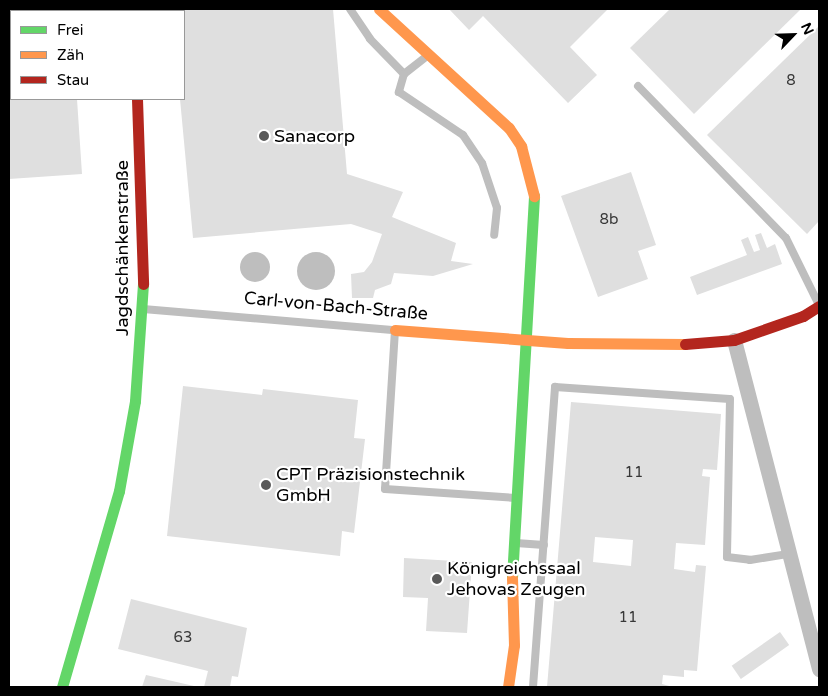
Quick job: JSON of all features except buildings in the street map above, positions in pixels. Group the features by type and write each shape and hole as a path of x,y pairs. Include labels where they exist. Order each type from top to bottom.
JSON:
{"street":[{"path":"379,9 509,128 521,146 529,169 534,207 516,498 514,645 508,687"},
{"name":"Jagdschänkenstraße","path":"62,687 119,490 135,401 143,309 137,100"},
{"name":"Carl-von-Bach-Straße","path":"395,330 526,340 665,346 734,340 803,316 819,305"},
{"path":"734,340 819,669"}],"lane":[{"path":"350,9 370,39 404,74"},
{"path":"428,54 404,74 398,92 463,135 482,163 497,208 494,235"},
{"path":"638,86 786,238 819,305"},
{"name":"Carl-von-Bach-Straße","path":"143,309 395,330"},
{"path":"395,330 385,489 516,498"},
{"path":"533,687 555,387 730,399 726,557 750,560 790,554"},
{"path":"514,543 544,545"}],"shaded area":[{"path":"255,252 266,256 270,267 266,278 255,282 244,278 240,267 244,256"},
{"path":"316,252 330,257 335,271 330,285 316,290 302,285 297,271 302,257"}],"traffic: fast":[{"path":"512,578 534,196"},
{"path":"62,687 119,491 135,401 143,284"}],"traffic: slow":[{"path":"379,9 509,128 521,146 534,196"},
{"path":"395,330 568,343 685,344"},
{"path":"508,687 514,645 512,578"}],"traffic: jam":[{"path":"137,100 143,284"},
{"path":"685,344 734,340 803,316 819,306"}],"place":[{"name":"Sanacorp","path":"264,136"},
{"name":"CPT Präzisionstechnik GmbH","path":"266,485"},
{"name":"Königreichssaal Jehovas Zeugen","path":"437,579"}]}
